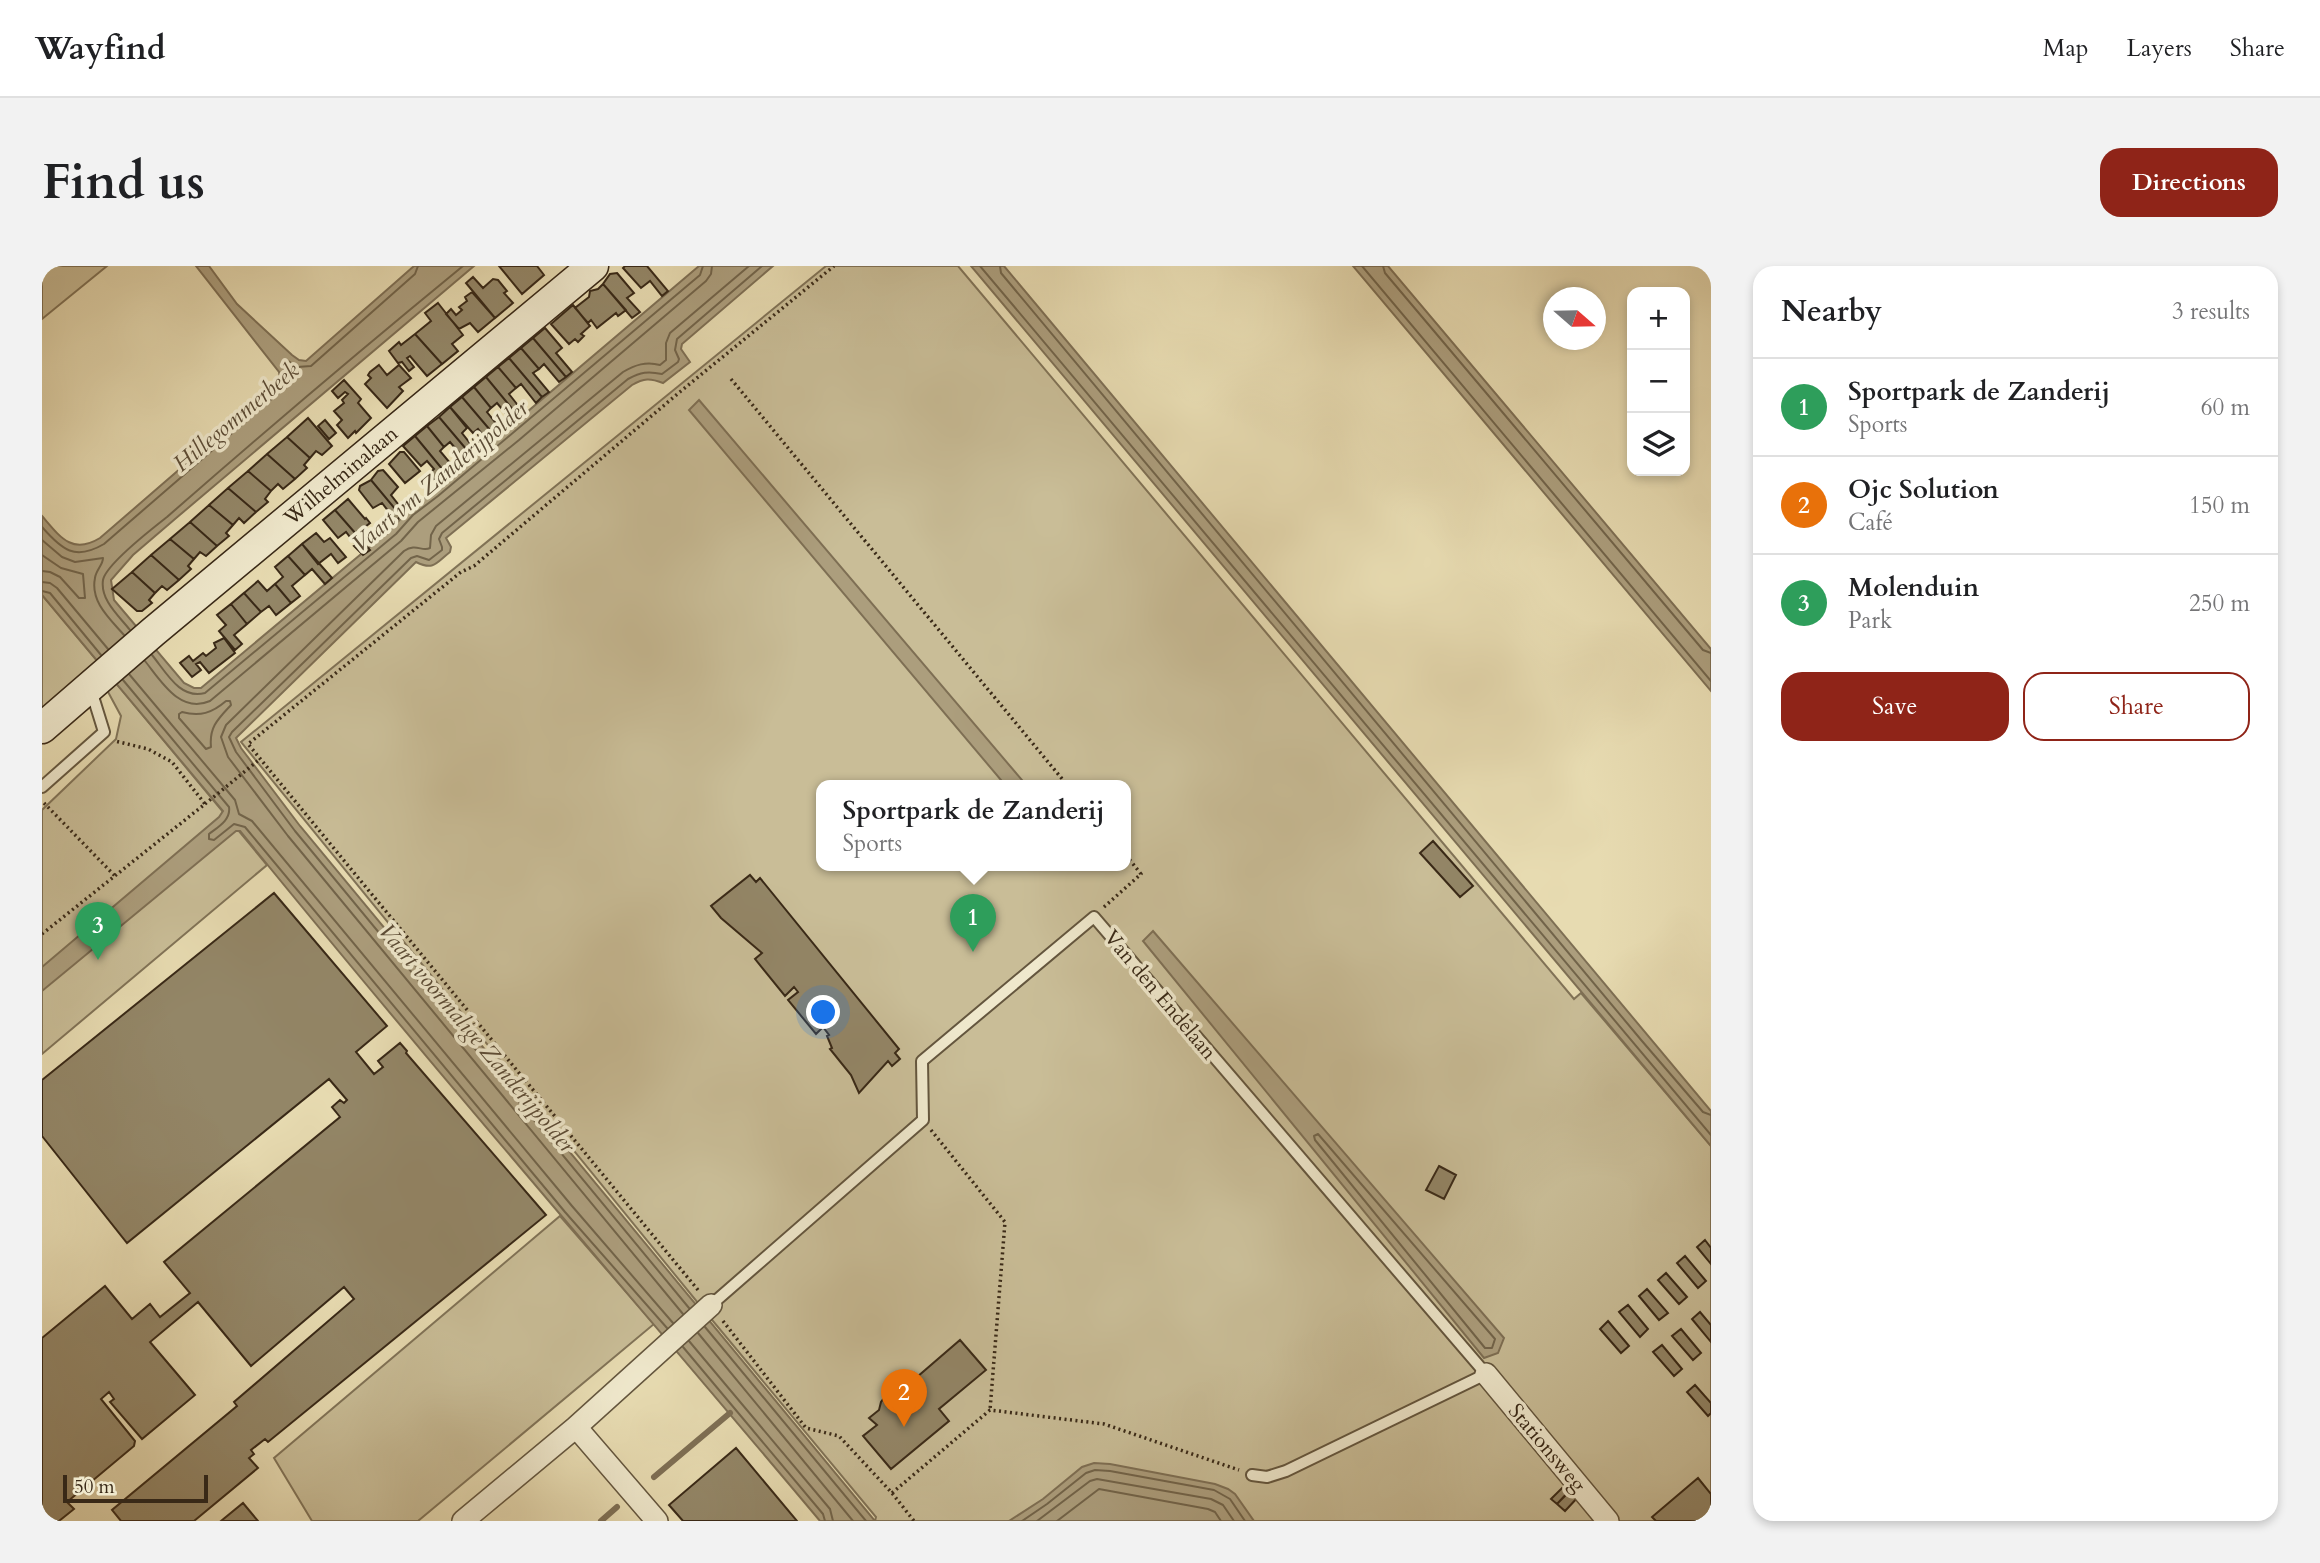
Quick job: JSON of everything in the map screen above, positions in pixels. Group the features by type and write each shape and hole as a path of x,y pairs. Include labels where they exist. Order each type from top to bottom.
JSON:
{"main road":[{"name":"Wilhelminalaan","path":"42,728 153,632 593,266"}],"street":[{"path":"463,1521 576,1427 710,1305"},
{"name":"Stationsweg","path":"1486,1374 1608,1521"},
{"path":"576,1427 657,1521"}],"lane":[{"path":"42,787 104,732 96,681"},
{"name":"Van den Endelaan","path":"923,1120 922,1060 1094,917 1486,1374"},
{"path":"710,1305 923,1120"},
{"path":"1252,1475 1267,1477 1286,1471 1486,1374"}],"path":[{"path":"834,266 474,566 461,572 248,744 710,1305 806,1428 839,1436 915,1521"},
{"path":"731,379 1063,780"},
{"path":"111,740 148,749 172,762 206,804"},
{"path":"42,934 260,760"},
{"path":"42,805 44,803 116,876"},
{"path":"1094,917 1141,874 1131,862"},
{"path":"892,1493 990,1410 1005,1222 923,1120"},
{"path":"990,1410 1104,1424 1252,1475"}],"shaded area":[{"path":"42,266 107,266 42,319"},
{"path":"826,266 958,266 1574,999 1581,993 1711,1146 1711,1521 875,1521 876,1517 241,742"},
{"path":"42,595 99,663 42,711"},
{"path":"116,683 267,865 42,1054 42,810 116,739 121,716 107,690"},
{"path":"560,1216 654,1324 418,1521 312,1521 274,1458"}],"water":[{"path":"196,266 209,266 237,304 292,355 306,361 414,266 474,266 133,555 111,580 114,600 184,683 194,688 201,688 699,266 773,266 682,344 681,349 690,362 663,383 647,380 632,385 446,538 451,547 450,552 438,562 427,566 416,562 236,738 300,826 875,1521 820,1521 240,831 236,831 42,991 42,967 223,811 42,595 42,516 61,537 74,544 82,545 100,538 277,385 279,372"},
{"path":"971,266 1004,266 1711,1111 1711,1146"},
{"path":"1353,266 1388,266 1711,649 1711,691"},
{"path":"699,400 1022,780 1001,780 689,410"},
{"path":"1153,931 1504,1338 1498,1353 1484,1358 1143,941"},
{"path":"1094,1463 1215,1484 1235,1494 1254,1521 1009,1521 1043,1499 1082,1467"}],"building":[{"path":"499,266 537,266 544,275 522,294"},
{"path":"647,266 668,291 662,296 650,281 641,288 623,268"},
{"path":"617,273 634,293 627,298 640,312 632,318 603,284 610,274"},
{"path":"473,277 483,288 493,279 498,280 513,303 495,318 466,283"},
{"path":"603,284 626,310 618,316 616,313 597,328 591,320 588,323 575,308 589,297 590,291"},
{"path":"472,292 495,318 478,332 470,323 459,329 446,314 451,309 456,315 462,310 459,307 467,301 465,297"},
{"path":"438,303 463,335 452,344 458,351 442,364 415,334 431,321 425,313"},
{"path":"573,305 590,326 581,334 584,336 578,342 575,339 569,344 551,324"},
{"path":"545,328 562,348 556,353 572,372 566,377 533,338"},
{"path":"415,334 442,364 427,376 410,356 407,358 414,367 409,371 402,362 398,363 389,351"},
{"path":"533,338 566,377 559,382 544,364 539,369 521,348"},
{"path":"521,348 539,369 533,373 549,392 542,397 509,358"},
{"path":"509,358 542,397 536,403 521,384 516,388 498,367"},
{"path":"379,365 387,375 399,365 411,378 399,387 403,391 387,408 365,384 371,378 368,375 370,372"},
{"path":"498,367 516,388 509,394 524,413 519,417 486,377"},
{"path":"486,377 519,417 513,422 497,403 491,408 474,387"},
{"path":"344,380 361,399 358,403 371,418 348,438 337,425 342,420 334,411 344,403 342,400 348,394 345,392 338,398 332,391"},
{"path":"474,387 491,408 487,412 503,432 496,437 462,397"},
{"path":"462,397 496,437 489,443 478,429 473,433 450,407"},
{"path":"450,407 467,428 462,433 477,452 472,456 439,417"},
{"path":"439,417 472,456 466,461 450,442 444,447 427,426"},
{"path":"308,418 332,446 322,455 316,451 310,458 287,437"},
{"path":"325,420 336,433 329,439 318,426"},
{"path":"427,426 444,447 440,451 456,470 448,476 415,436"},
{"path":"415,436 448,476 438,484 429,474 434,469 427,461 421,466 403,446"},
{"path":"287,437 310,458 304,465 307,468 295,479 267,454"},
{"path":"400,452 404,452 420,471 405,483 389,464"},
{"path":"267,454 295,479 283,489 278,484 271,491 248,471"},
{"path":"383,470 398,487 391,495 405,513 401,516 371,480 378,471"},
{"path":"248,471 271,491 265,499 268,502 256,512 228,488"},
{"path":"371,480 401,516 396,521 382,503 373,508 359,490 360,486"},
{"path":"228,488 256,512 244,523 239,518 233,525 209,505"},
{"path":"348,499 370,523 356,534 335,510"},
{"path":"209,505 233,525 226,533 229,536 217,546 190,522"},
{"path":"335,510 370,550 363,555 346,532 338,538 323,520"},
{"path":"190,522 217,546 206,556 200,552 194,559 170,539"},
{"path":"316,533 324,542 330,538 346,557 338,563 331,554 318,564 302,544"},
{"path":"170,539 194,559 188,566 191,569 179,580 151,555"},
{"path":"302,544 332,578 325,584 312,569 305,575 288,556"},
{"path":"151,555 179,580 167,590 162,586 155,593 132,572"},
{"path":"288,556 305,575 292,586 300,596 291,603 275,584 283,577 275,567"},
{"path":"132,572 155,593 149,600 152,603 142,611 137,611 112,589"},
{"path":"258,581 267,591 275,584 291,603 276,615 269,606 261,612 244,593"},
{"path":"244,593 261,612 247,624 231,604"},
{"path":"231,604 247,624 234,635 242,644 235,650 219,631 226,625 217,615"},
{"path":"224,638 235,653 209,673 200,662 196,664 201,670 192,677 180,663 189,656 193,661 203,653 206,656 216,648 214,643"},
{"path":"1433,841 1473,886 1460,897 1420,853"},
{"path":"750,875 756,882 760,878 899,1049 895,1053 900,1059 892,1066 888,1061 859,1093 851,1075 830,1049 829,1035 823,1027 816,1034 788,1000 798,992 794,987 785,996 755,959 762,953 711,906"},
{"path":"274,893 387,1026 356,1052 374,1074 383,1067 378,1061 400,1043 546,1215 268,1442 265,1439 251,1450 254,1454 249,1458 258,1468 194,1521 121,1521 112,1510 237,1406 234,1402 354,1299 344,1287 251,1366 198,1302 150,1342 195,1395 142,1439 110,1402 114,1399 109,1392 101,1399 135,1441 134,1446 67,1502 74,1509 59,1521 48,1521 42,1516 42,1338 105,1286 132,1319 150,1304 160,1317 190,1293 164,1262 340,1117 332,1107 340,1100 344,1103 347,1100 329,1079 127,1243 42,1136 42,1080"},
{"path":"1439,1166 1456,1175 1444,1199 1426,1190"},
{"path":"1705,1240 1711,1248 1711,1264 1697,1247"},
{"path":"1685,1256 1706,1281 1698,1288 1677,1263"},
{"path":"1666,1273 1687,1297 1679,1304 1658,1280"},
{"path":"1647,1289 1668,1313 1659,1320 1639,1296"},
{"path":"1628,1305 1648,1329 1640,1337 1619,1312"},
{"path":"1700,1312 1711,1325 1711,1342 1692,1319"},
{"path":"1608,1321 1629,1346 1621,1353 1600,1329"},
{"path":"1681,1329 1701,1353 1693,1360 1672,1336"},
{"path":"960,1340 986,1370 939,1409 949,1421 891,1469 863,1436 877,1425 869,1418 879,1410 887,1394 906,1387 906,1378 903,1377 914,1373 917,1377"},
{"path":"1662,1345 1682,1369 1674,1376 1653,1352"},
{"path":"1695,1385 1711,1403 1711,1413 1708,1416 1687,1392"},
{"path":"736,1448 797,1521 683,1521 669,1505"},
{"path":"1698,1478 1711,1494 1711,1521 1656,1521 1652,1517"},
{"path":"1562,1488 1568,1493 1557,1504 1551,1499"},
{"path":"1571,1489 1579,1496 1565,1511 1557,1504"},
{"path":"243,1503 258,1521 221,1521"}],"waterway":[{"path":"654,1477 730,1413"},
{"path":"601,1521 617,1507"}],"place":[{"name":"Sportpark de Zanderij","path":"973,952"},
{"name":"Molenduin","path":"98,960"},
{"name":"Ojc Solution","path":"904,1427"}],"water label":[{"name":"Hillegommerbeek","path":"236,417"},
{"name":"Vaart vm Zanderijpolder","path":"440,476"},
{"name":"Vaart voormalige Zanderijpolder","path":"477,1038"}]}
